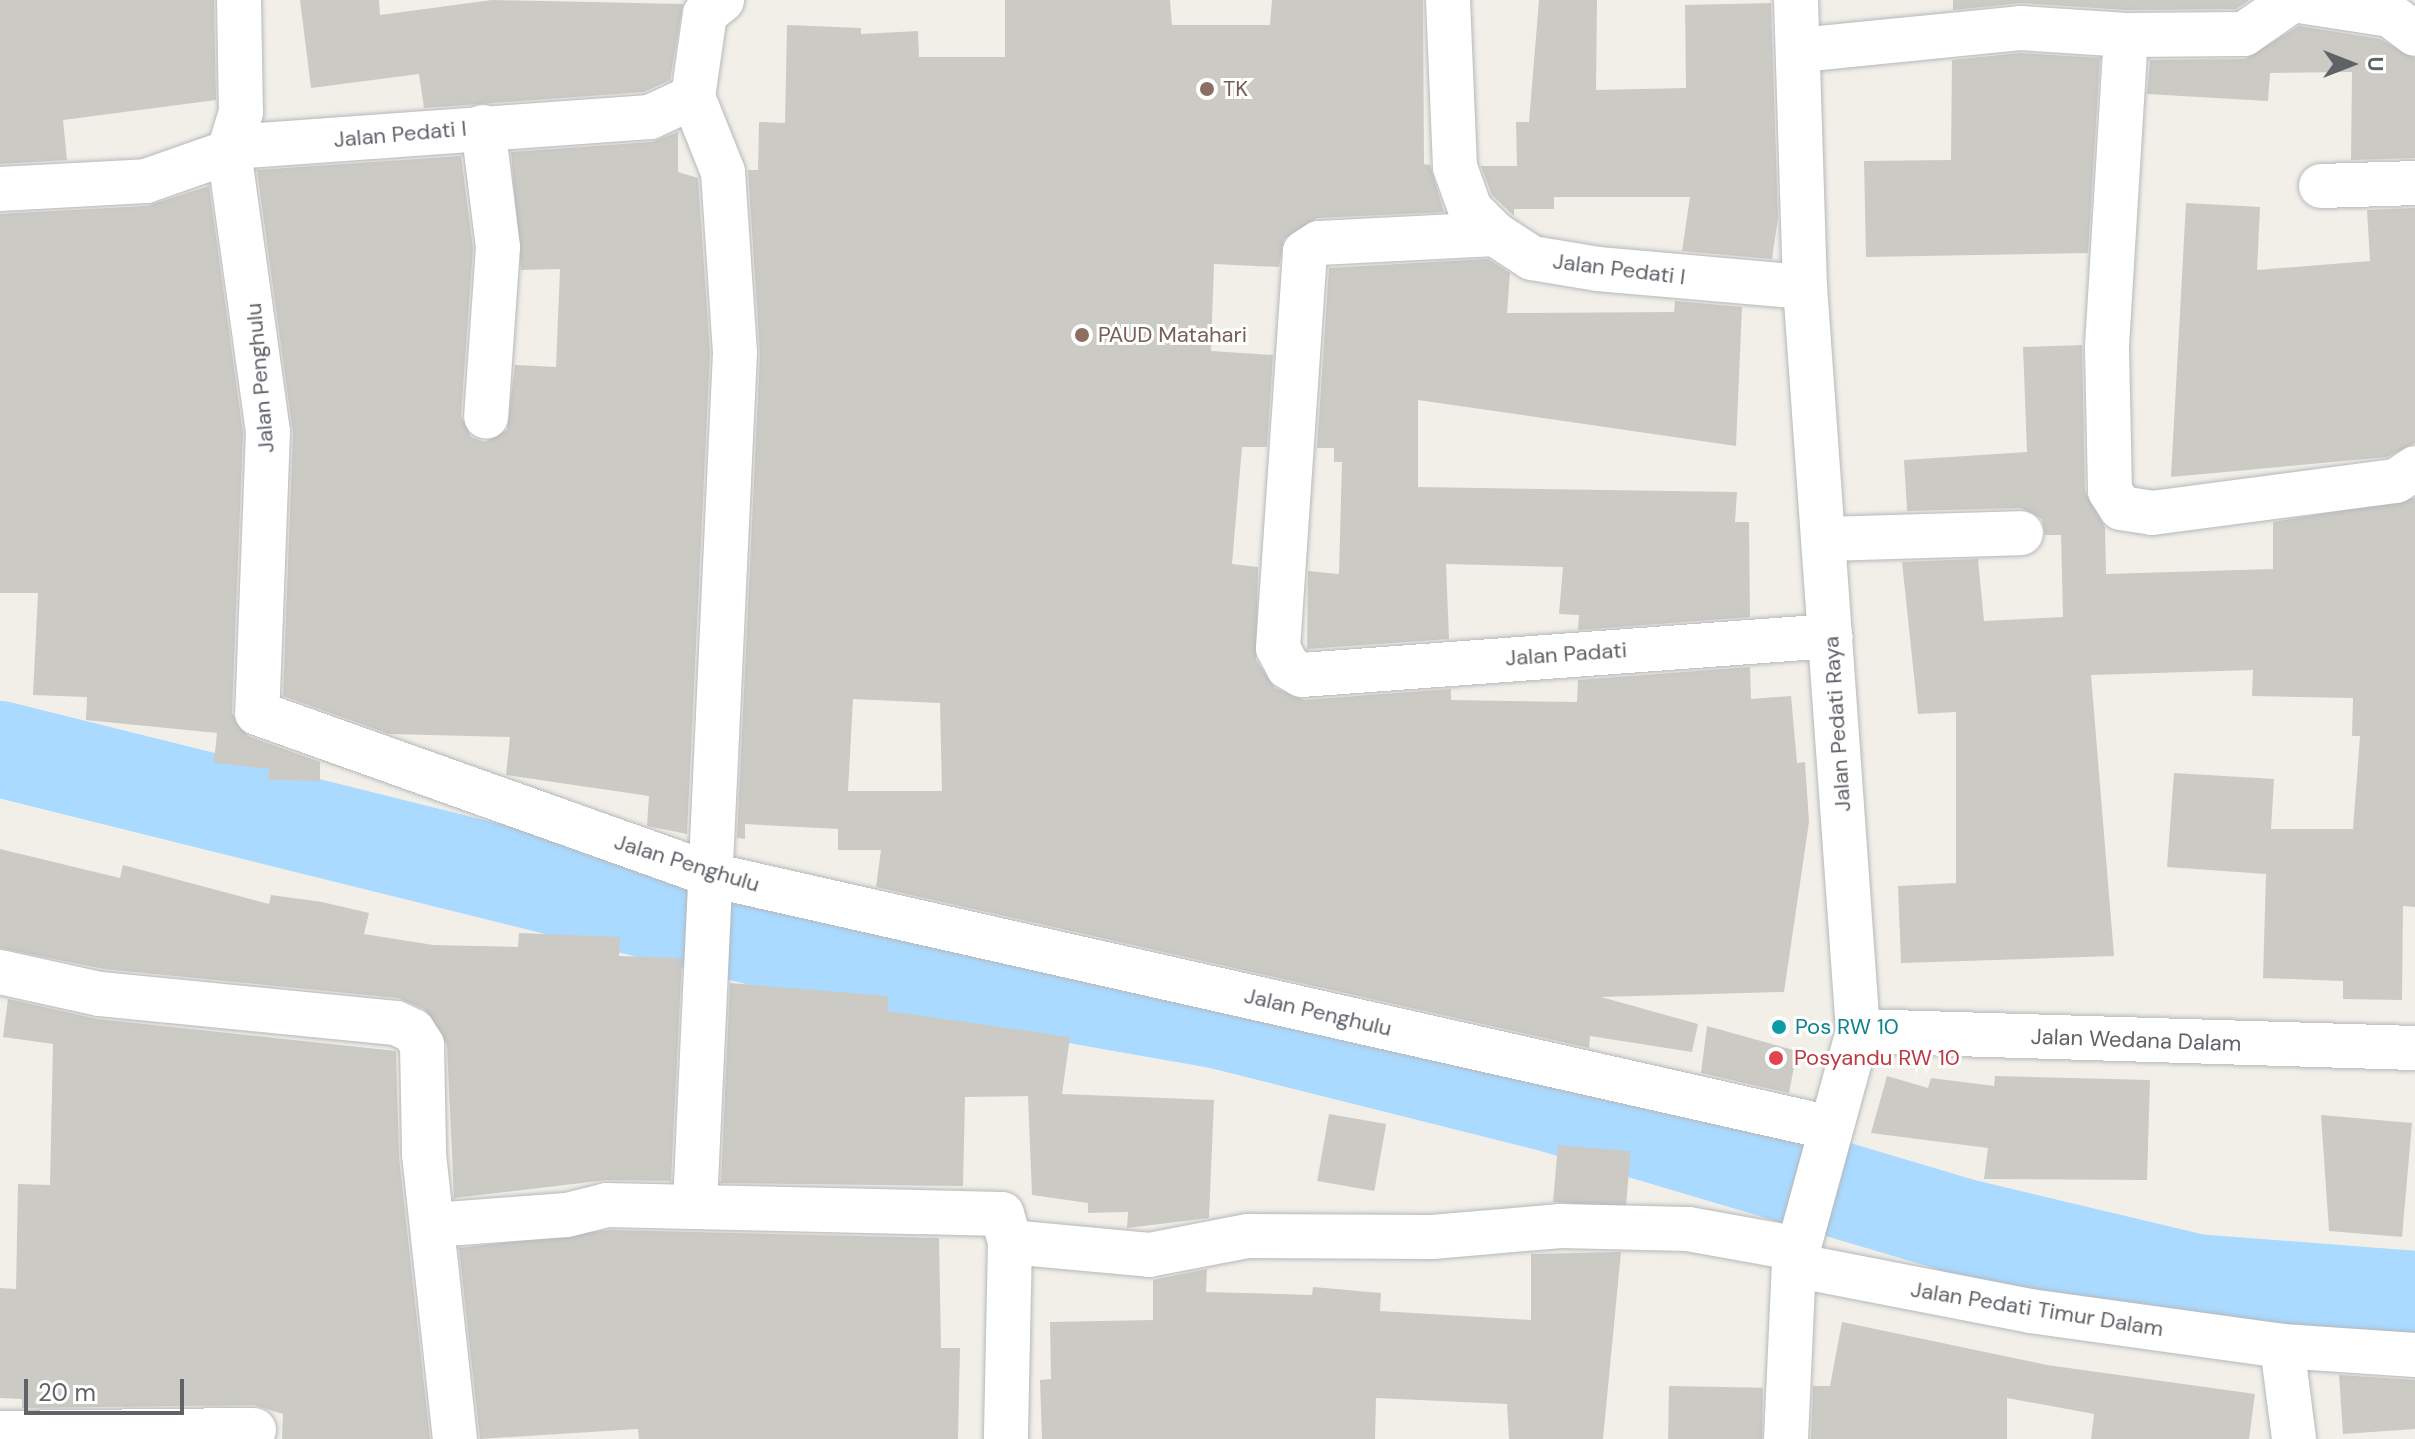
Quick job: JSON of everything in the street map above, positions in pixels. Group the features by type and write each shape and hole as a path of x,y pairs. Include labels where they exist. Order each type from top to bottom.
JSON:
{"street":[{"name":"Jalan Penghulu","path":"239,0 241,112 229,151 268,432 257,713 710,891 1831,1130"},
{"name":"Jalan Pedati I","path":"1448,0 1455,167 1470,209 1495,234 1532,258 1598,269 1805,287"},
{"name":"Jalan Pedati Raya","path":"1786,1439 1799,1248 1858,1031 1805,287 1800,50 1796,0"},
{"path":"1800,50 2020,28 2126,35 2244,34 2293,0 2366,4 2415,34"},
{"path":"695,1204 735,353 723,172 693,97 715,1"},
{"path":"2126,35 2107,348 2110,491 2121,508 2152,513 2396,481 2415,468"},
{"name":"Jalan Pedati I","path":"0,189 146,181 229,151 483,127 604,124 650,117 693,97"},
{"path":"483,127 498,247 486,417"},
{"path":"2321,186 2415,183"},
{"name":"Jalan Padati","path":"1495,234 1319,243 1305,252 1278,648 1302,675 1831,636"},
{"path":"1823,539 2021,533"},
{"path":"0,972 100,994 396,1023 413,1031 422,1045 433,1225 455,1439"},
{"name":"Jalan Wedana Dalam","path":"1858,1031 2415,1048"},
{"path":"433,1225 567,1215 607,1205 992,1210 1006,1221 1010,1242 1006,1439"},
{"name":"Jalan Pedati Timur Dalam","path":"1010,1242 1149,1255 1248,1236 1432,1237 1561,1226 1688,1229 1799,1248 2030,1311 2282,1346 2415,1355"},
{"path":"2282,1346 2294,1439"},
{"path":"0,1433 254,1430"}],"building":[{"path":"0,0 214,0 216,100 63,120 67,160 0,164"},
{"path":"300,0 379,0 380,15 492,0 683,4 670,80 644,92 424,108 419,74 311,88"},
{"path":"1005,0 1170,0 1172,25 1270,25 1272,0 1423,0 1424,164 1430,165 1444,212 1317,218 1284,239 1279,267 1214,264 1211,351 1273,355 1267,447 1242,447 1232,564 1258,567 1256,660 1275,688 1304,700 1451,689 1451,700 1577,702 1578,680 1750,667 1751,699 1791,696 1797,763 1805,762 1809,822 1784,992 1601,997 1698,1024 1692,1052 1590,1036 1589,1048 876,887 881,850 838,850 838,829 745,824 745,839 737,838 760,354 748,170 758,170 759,122 785,123 787,25 861,28 861,34 918,31 919,57 1005,57","holes":["853,699 940,703 942,791 848,791"]},
{"path":"1539,0 1597,0 1596,90 1686,88 1685,5 1771,3 1778,218 1772,259 1682,251 1690,197 1554,197 1554,209 1514,209 1514,216 1492,195 1481,166 1517,166 1516,122 1529,122"},
{"path":"1953,0 2249,0 2236,9 2127,10 2021,3 1953,10"},
{"path":"2299,26 2380,39 2415,58 2415,158 2351,160 2352,72 2270,73 2268,101 2147,94 2150,60 2245,59"},
{"path":"2020,53 2100,58 2088,253 1866,257 1864,161 1951,160 1952,60"},
{"path":"678,132 678,172 698,178 710,353 687,834 647,826 649,796 506,775 510,737 389,734 283,696 293,433 257,170 461,156 473,248 461,416 471,437 485,442 507,430 515,365 556,367 560,269 521,270 511,152 652,142"},
{"path":"209,186 243,433 232,713 248,736 320,762 320,781 268,780 269,769 214,763 217,733 86,720 87,697 33,695 38,593 0,593 0,214 147,206"},
{"path":"2186,203 2260,207 2257,270 2370,261 2367,210 2415,208 2415,443 2387,457 2171,477"},
{"path":"1488,259 1510,273 1507,313 1674,312 1675,301 1742,307 1736,446 1418,400 1418,487 1737,492 1735,522 1749,522 1750,617 1578,630 1579,615 1559,614 1563,567 1446,564 1449,639 1307,649 1308,571 1339,574 1342,462 1334,462 1334,448 1317,448 1329,268"},
{"path":"2082,345 2085,492 2105,527 2106,574 2273,569 2273,522 2415,498 2415,907 2403,906 2402,1000 2343,999 2343,981 2263,978 2266,874 2167,867 2174,773 2274,779 2271,829 2353,829 2360,736 2352,736 2353,698 2252,696 2253,670 2091,675 2114,956 1901,963 1898,886 1956,883 1956,712 1918,714 1902,562 1978,559 1984,621 2063,617 2061,535 2045,535 2042,519 2021,508 1907,511 1904,460 2027,452 2023,347"},
{"path":"0,849 120,878 123,865 269,904 271,895 322,902 369,913 364,934 433,945 518,947 519,933 620,937 619,956 682,958 671,1181 607,1180 454,1198 447,1045 424,1009 398,998 104,969 0,948"},
{"path":"730,983 888,996 888,1011 1070,1037 1062,1094 1214,1100 1209,1218 1127,1228 1128,1212 1088,1213 1088,1203 1032,1195 1028,1096 965,1097 963,1186 721,1183"},
{"path":"8,999 97,1019 396,1051 399,1157 430,1439 282,1439 283,1414 254,1405 22,1408 22,1399 0,1398 0,1288 16,1289 18,1184 50,1185 53,1044 3,1037"},
{"path":"1707,1026 1797,1051 1789,1093 1701,1073"},
{"path":"1887,1076 1928,1088 1931,1078 1994,1086 1995,1076 2150,1080 2147,1180 1984,1179 1988,1148 1871,1133"},
{"path":"1329,1114 1386,1124 1374,1191 1317,1181"},
{"path":"2321,1115 2412,1123 2402,1237 2329,1231"},
{"path":"1558,1145 1631,1151 1626,1208 1553,1202"},
{"path":"610,1230 939,1238 941,1348 960,1348 958,1439 639,1439 638,1429 480,1439 459,1248"},
{"path":"1621,1252 1603,1439 1509,1439 1507,1404 1376,1398 1375,1439 1042,1439 1040,1380 1051,1379 1050,1322 1153,1320 1153,1280 1207,1269 1206,1292 1312,1295 1313,1287 1381,1293 1380,1311 1531,1320 1531,1254"},
{"path":"1842,1322 2047,1365 2255,1394 2249,1439 2091,1439 2094,1414 2007,1398 2007,1439 1811,1439 1813,1386 1830,1386"},
{"path":"2339,1375 2415,1380 2415,1429 2343,1434"},
{"path":"1669,1386 1763,1388 1762,1439 1668,1439"}],"waterway":[{"path":"0,749 784,944 1220,1021 1558,1106 1956,1225 2195,1282 2415,1299"}],"place":[{"name":"TK","path":"1207,89"},
{"name":"PAUD Matahari","path":"1082,335"},
{"name":"Pos RW 10","path":"1779,1027"},
{"name":"Posyandu RW 10","path":"1776,1058"}]}
